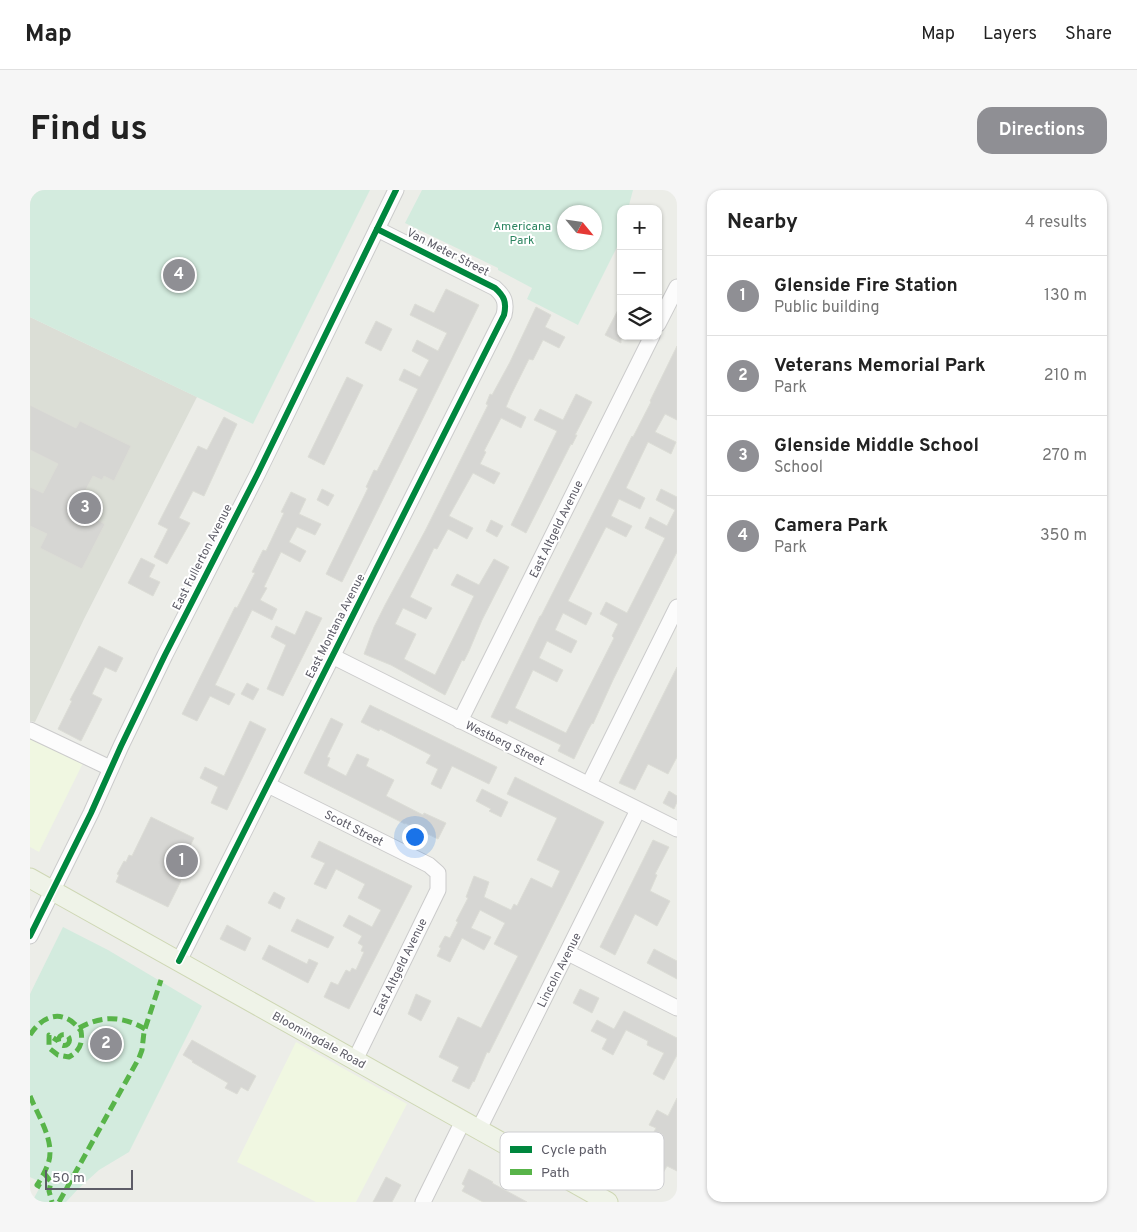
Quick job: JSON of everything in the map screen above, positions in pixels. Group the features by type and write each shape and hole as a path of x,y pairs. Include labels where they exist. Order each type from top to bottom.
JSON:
{"main road":[{"name":"Bloomingdale Road","path":"30,878 500,1141"},
{"name":"Bloomingdale Road","path":"587,1190 608,1202"}],"street":[{"name":"East Fullerton Avenue","path":"30,936 91,812 110,768 396,190"},
{"name":"Van Meter Street","path":"377,229 495,288 505,299"},
{"path":"662,316 677,287"},
{"name":"East Montana Avenue","path":"179,961 504,315 505,299"},
{"name":"East Altgeld Avenue","path":"460,721 650,340"},
{"path":"588,784 677,607"},
{"name":"Westberg Street","path":"332,656 677,829"},
{"path":"30,730 110,768"},
{"name":"Scott Street","path":"268,785 429,866 438,873"},
{"name":"Lincoln Avenue","path":"423,1202 471,1125 568,953 638,810"},
{"name":"East Altgeld Avenue","path":"355,1060 438,890 438,873"},
{"path":"568,953 677,1008"}],"shaded area":[{"path":"30,317 197,397 84,619 35,722 30,721"},
{"path":"30,735 84,761 39,852 30,847"},
{"path":"296,1042 407,1104 356,1202 316,1202 237,1162"}],"green space":[{"path":"30,190 370,190 253,424 30,317"},
{"name":"Americana Park","path":"422,190 633,190 629,205 617,205 617,247 578,325 527,299 532,288 498,270 498,268 405,223"},
{"path":"63,927 108,950 202,1006 129,1152 99,1170 66,1202 32,1202 42,1183 30,1177 30,994"}],"building":[{"path":"446,289 479,305 342,582 326,574 368,488 366,487 374,470 377,471 418,389 399,380 404,369 420,377 429,360 412,351 417,340 438,351 447,333 410,315 415,304 434,313"},
{"path":"536,307 551,315 545,327 565,337 559,348 543,340 533,360 529,359 511,395 506,407 526,417 521,428 501,418 484,451 486,452 480,464 500,473 494,484 473,473 449,516 473,528 467,539 448,529 437,549 434,548 410,597 432,608 426,619 403,608 395,624 416,634 404,659 435,675 474,596 451,585 457,574 479,585 494,559 509,567 464,661 462,660 445,695 391,665 364,654 374,627 425,531 488,405 486,404 490,394 492,395 510,362"},
{"path":"617,312 617,340 621,340 621,343 605,335"},
{"path":"376,321 392,329 381,351 365,343"},
{"path":"677,346 677,420 665,414 655,432 676,442 671,454 648,442 626,488 645,498 640,509 619,499 611,516 632,526 626,537 606,527 568,601 592,613 586,625 563,613 555,630 577,641 571,653 547,641 539,658 563,670 557,682 533,670 515,708 566,733 614,638 612,636 618,624 600,614 606,602 627,613 665,538 645,528 650,517 667,526 675,510 656,500 661,489 677,497 677,552 574,759 558,751 561,745 509,720 507,724 491,717 540,616 651,402"},
{"path":"347,377 363,385 324,465 308,457"},
{"path":"576,394 592,402 526,533 511,525 557,431 534,420 540,409 563,420"},
{"path":"30,405 76,428 80,421 131,446 114,481 104,476 102,480 93,476 76,509 105,524 82,569 40,548 47,534 30,526 30,487 43,493 58,464 30,450"},
{"path":"224,417 237,424 204,496 193,491 179,518 190,523 167,564 154,557 168,529 158,524 198,446 207,450"},
{"path":"322,489 334,495 328,506 317,500"},
{"path":"291,492 306,499 299,514 321,524 315,535 297,527 289,542 306,551 300,562 281,552 264,587 267,588 260,600 277,609 272,620 252,610 215,685 235,694 229,705 210,696 197,721 182,714 235,607 237,608 255,573 252,572 263,550 266,551 284,513 281,512"},
{"path":"491,520 503,526 497,537 486,531"},
{"path":"141,558 155,565 149,577 160,582 153,596 128,583"},
{"path":"306,611 322,618 283,696 267,689 286,645 271,637 276,626 295,635"},
{"path":"99,646 123,658 116,672 105,667 92,694 102,699 81,741 58,729 72,701 70,700"},
{"path":"677,667 677,757 668,774 648,764 635,790 619,783"},
{"path":"247,683 259,689 253,700 241,694"},
{"path":"370,705 497,767 489,784 452,766 441,789 431,784 438,769 426,763 431,755 380,729 379,731 361,722"},
{"path":"331,718 343,724 327,757 330,758 327,766 346,776 357,754 369,759 366,766 394,780 386,796 423,815 424,813 446,823 438,839 304,773"},
{"path":"250,721 266,729 227,810 211,803 218,787 200,778 205,767 224,776"},
{"path":"515,777 604,822 489,1053 487,1052 469,1089 452,1081 459,1067 439,1057 458,1017 481,1028 518,956 494,944 505,923 480,910 471,928 491,937 484,950 462,938 450,962 437,956 441,948 439,947 445,936 450,938 458,922 456,921 468,898 466,897 474,876 489,882 484,897 511,910 514,904 517,906 531,878 552,888 560,871 537,860 557,818 507,794"},
{"path":"482,789 508,802 501,817 476,801"},
{"path":"669,791 677,796 674,809 663,803"},
{"path":"151,817 194,838 174,878 181,881 168,907 116,882 119,875 117,874 124,861 126,862 129,855 132,856"},
{"path":"653,840 669,847 655,874 657,875 650,891 670,901 657,926 635,914 615,955 600,947"},
{"path":"319,841 412,886 349,1009 324,997 331,982 338,985 346,970 350,972 352,968 356,970 364,952 361,951 363,946 358,943 362,936 343,926 349,915 372,927 381,910 358,898 365,884 336,869 326,889 314,884 325,863 311,857"},
{"path":"274,892 285,898 280,909 268,903"},
{"path":"297,919 334,937 328,948 291,931"},
{"path":"227,925 251,938 245,951 220,939"},
{"path":"269,945 307,964 309,959 318,963 308,983 262,959"},
{"path":"654,949 677,961 677,979 647,963"},
{"path":"580,989 599,998 592,1013 573,1003"},
{"path":"416,994 431,1001 421,1021 408,1014"},
{"path":"624,1011 677,1038 677,1055 664,1080 653,1074 664,1053 647,1045 648,1041 626,1030 613,1055 602,1049 607,1039 591,1031 597,1020 614,1029"},
{"path":"192,1040 256,1076 248,1091 241,1087 237,1094 225,1088 228,1083 183,1055"},
{"path":"677,1098 677,1171 667,1166 664,1171 664,1132 654,1132 656,1128 649,1125 657,1110 668,1116"},
{"path":"469,1169 493,1182 500,1187 500,1190 505,1190 527,1202 483,1202 462,1191 465,1186 462,1184"},
{"path":"386,1177 401,1185 392,1202 373,1202"}],"marked path":[{"path":"59,1202 139,1058 144,1032 161,980"},
{"path":"30,1035 42,1022 55,1016 68,1019 81,1031 82,1039 80,1046 69,1057 58,1055 49,1048 49,1035 58,1041"},
{"path":"79,1028 96,1021 112,1019 129,1022 145,1029"},
{"path":"64,1034 70,1040 64,1046 58,1040 64,1034"},
{"path":"30,1096 45,1129 50,1147 48,1164 37,1185 42,1188"},
{"path":"44,1173 51,1182 49,1191 52,1202"}],"cycle path":[{"path":"30,936 91,813 165,655 257,475 396,190"},
{"path":"179,961 504,315 504,300 495,288 377,229"}],"place":[{"name":"Camera Park","path":"179,275"},
{"name":"Glenside Middle School","path":"85,508"},
{"name":"Glenside Fire Station","path":"182,861"},
{"name":"Veterans Memorial Park","path":"106,1044"}]}
